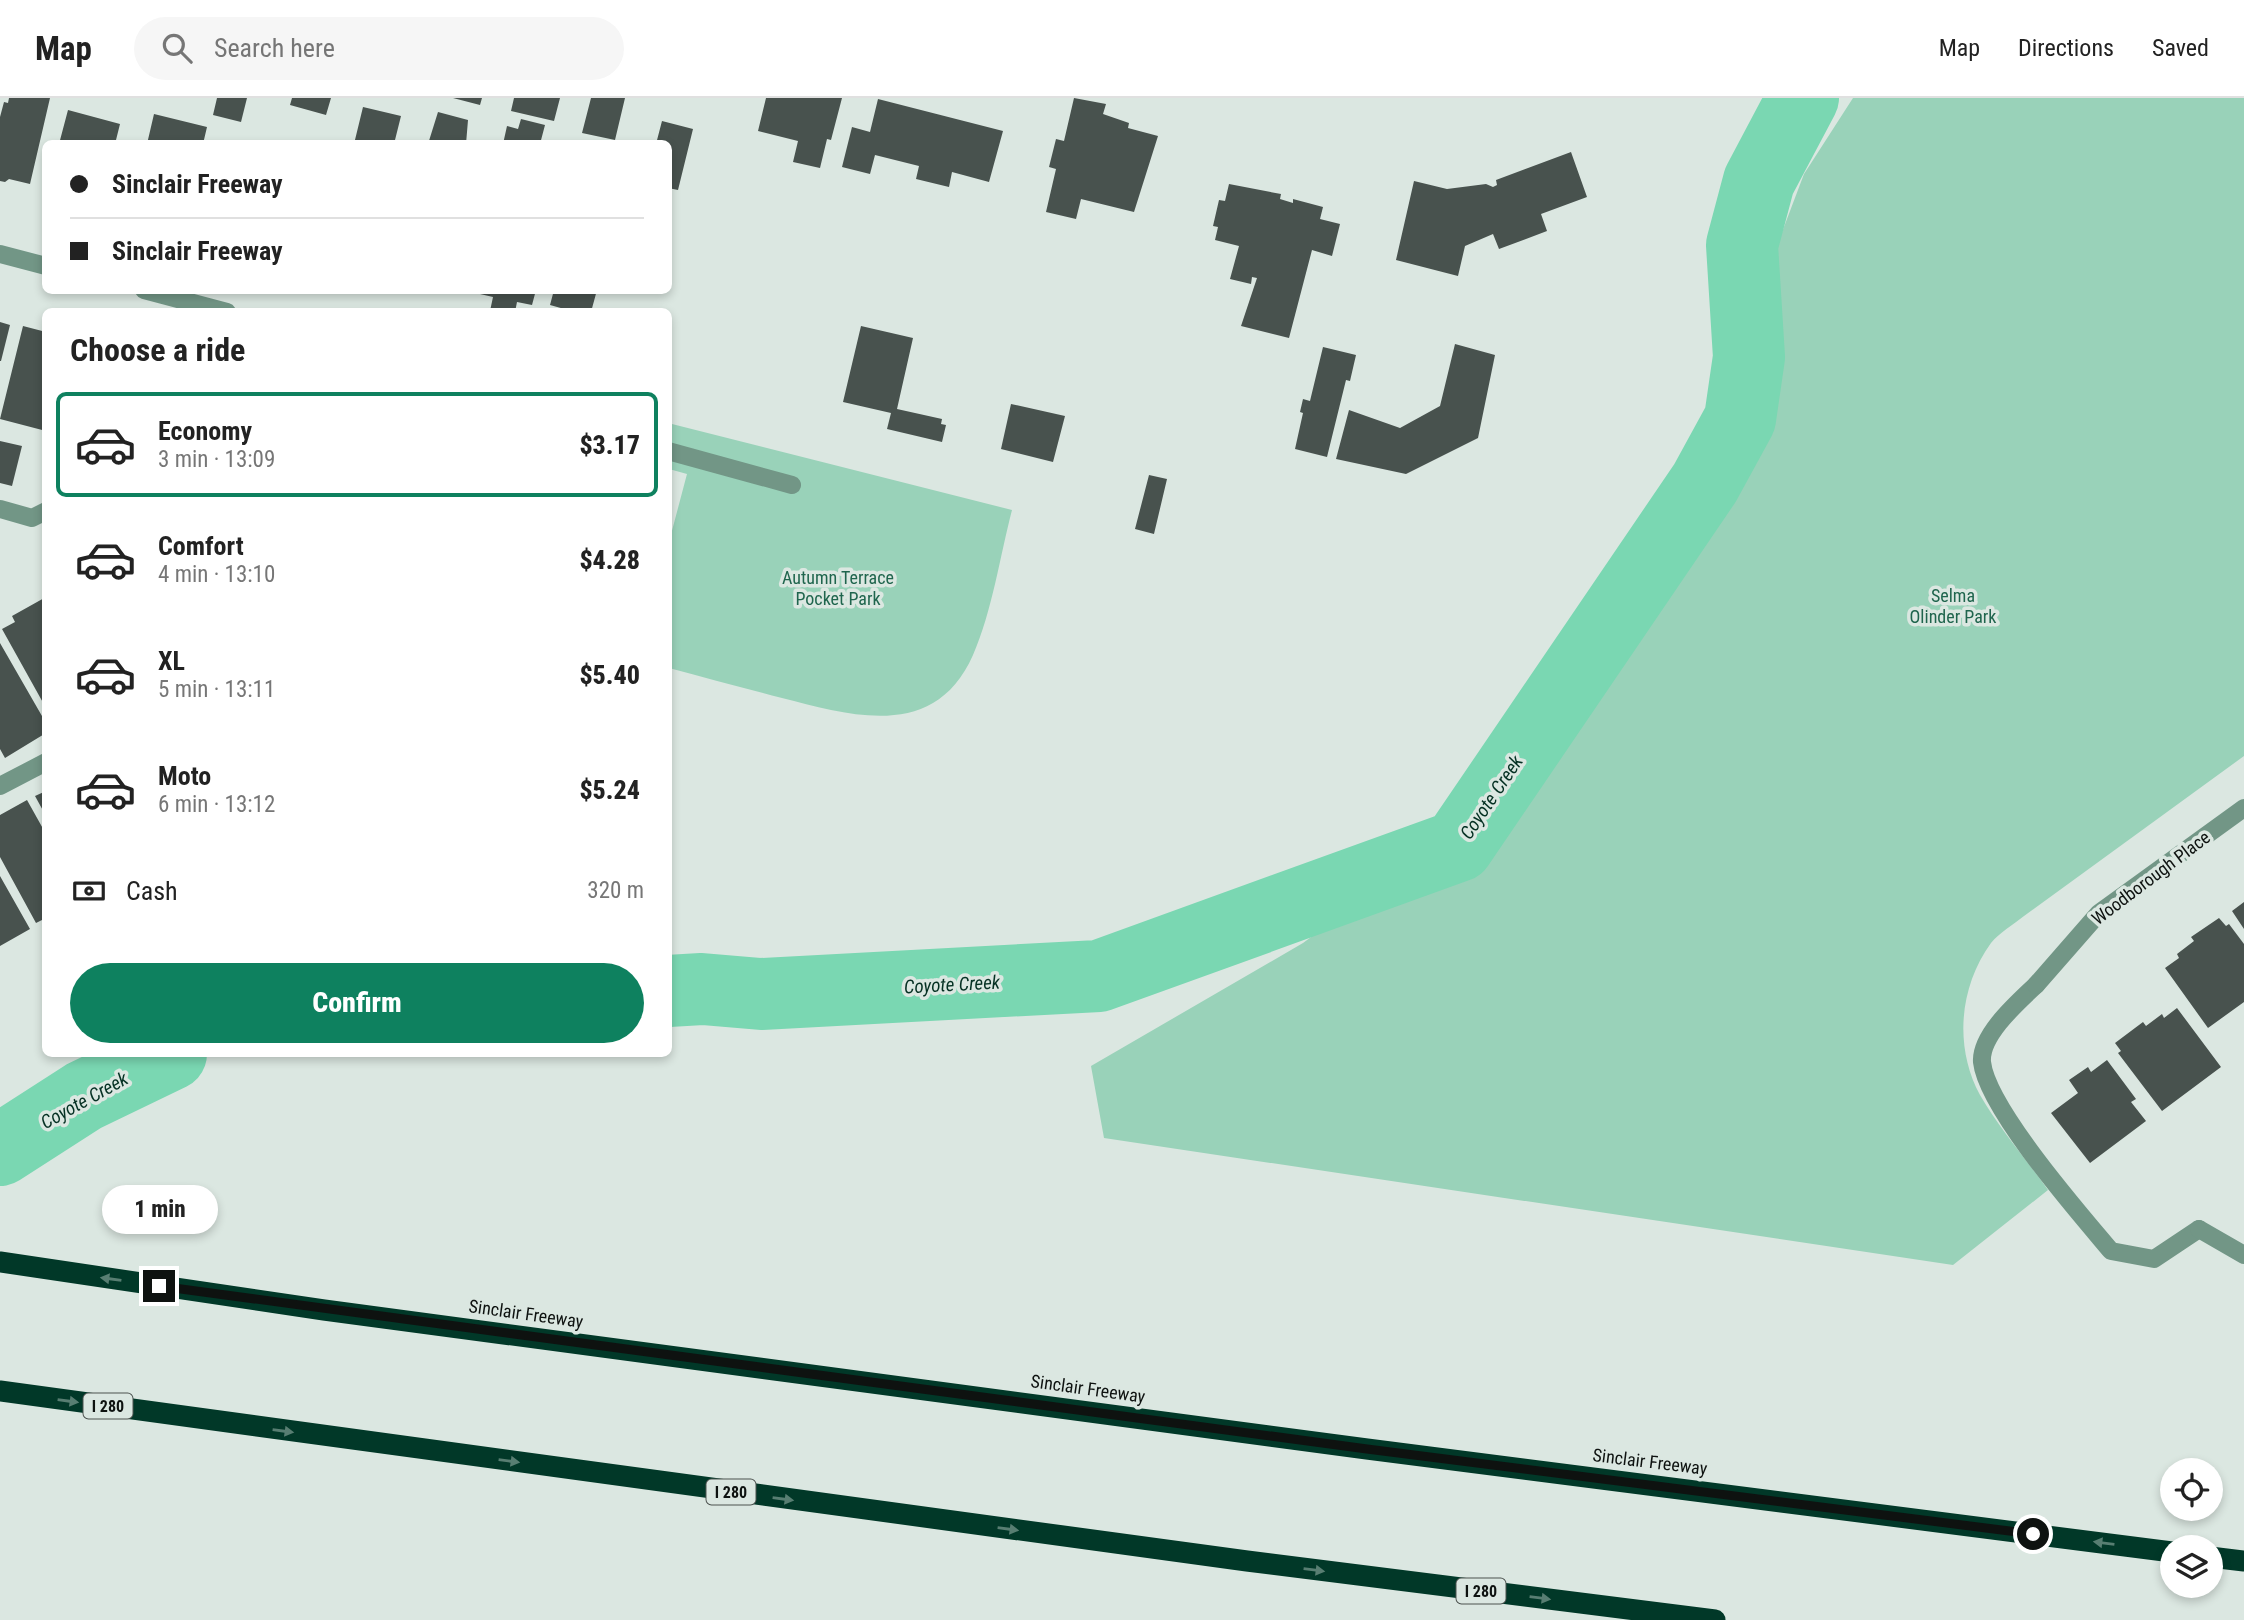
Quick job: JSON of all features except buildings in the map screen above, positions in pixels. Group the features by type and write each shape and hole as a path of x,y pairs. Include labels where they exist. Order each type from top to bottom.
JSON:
{"highway":[{"name":"Sinclair Freeway","path":"0,1262 324,1310 1367,1449 2160,1550"},
{"name":"I 280","path":"0,1391 1247,1561 1715,1620"},
{"path":"2223,1559 2244,1561"}],"street":[{"path":"0,254 42,264"},
{"path":"159,294 212,308"},
{"path":"672,452 792,485"},
{"path":"0,509 32,518 42,513"},
{"path":"0,786 42,764"},
{"name":"Woodborough Place","path":"2244,808 2099,913 1995,1025 1982,1060 1995,1101 2111,1251 2154,1259 2199,1229 2244,1255"}],"green space":[{"name":"Selma Olinder Park","path":"1853,98 2244,98 2244,756 2002,932 1980,960 1972,979 1964,1018 1966,1057 1980,1095 2048,1190 1953,1265 1104,1138 1091,1066 1303,943 1449,835 1621,658 1804,174"},
{"name":"Autumn Terrace Pocket Park","path":"672,424 1012,510 980,638 957,682 937,701 914,711 890,716 863,715 809,705 672,669 672,531 687,474 672,470"}],"waterway":[{"name":"Coyote Creek","path":"672,991 702,989 761,994 1099,976 1458,846 1705,483 1740,419 1749,357 1742,245 1759,181 1803,98"},
{"name":"Coyote Creek","path":"0,1150 84,1096 165,1057"}],"route":[{"path":"159,1286 1367,1449 2033,1534"}]}
